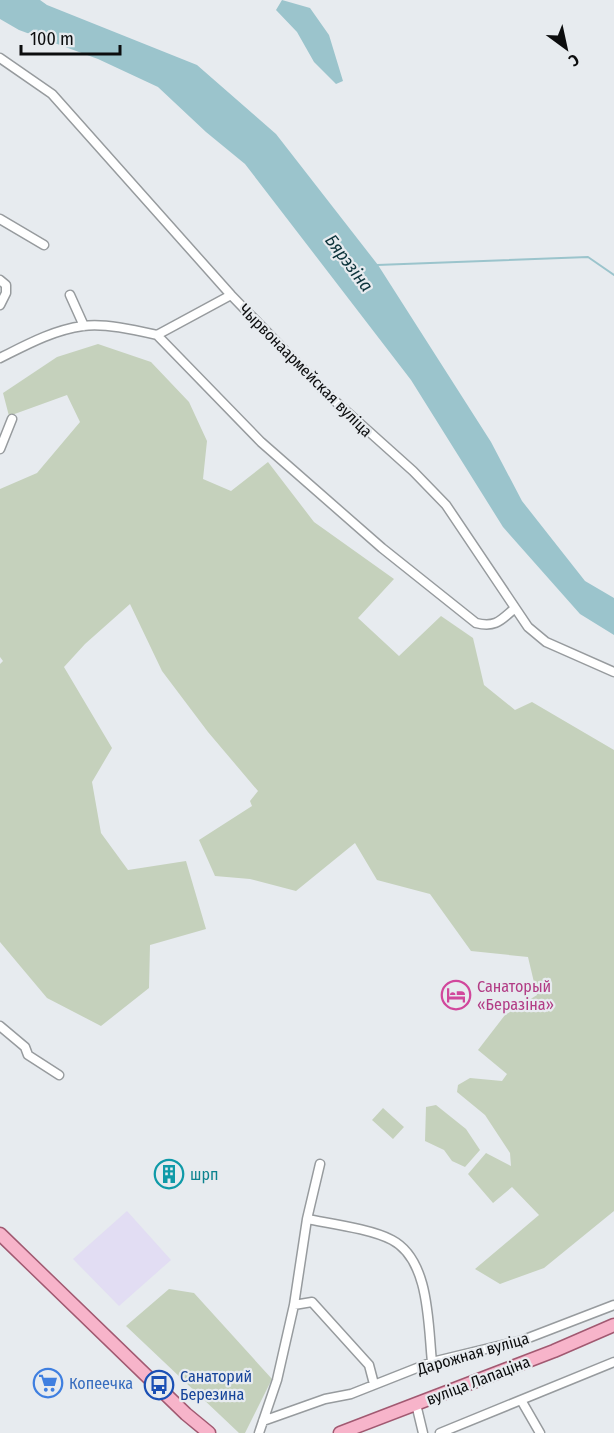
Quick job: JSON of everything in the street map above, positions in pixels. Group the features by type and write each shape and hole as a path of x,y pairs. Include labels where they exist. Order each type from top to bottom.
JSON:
{"main road":[{"path":"0,1234 205,1430"},
{"name":"вуліца Лапаціна","path":"340,1433 614,1325"}],"street":[{"name":"Чырвонаармейская вуліца","path":"0,58 52,94 231,295 326,393 413,471 446,505 528,627 546,642 614,672"},
{"path":"0,219 4,227 16,228 44,245"},
{"path":"0,280 6,285 6,293 0,305"},
{"path":"70,295 84,326"},
{"path":"156,335 231,295"},
{"path":"0,358 37,339 84,326 129,329 156,335 261,442 382,548 476,623 488,626 496,624 515,608"},
{"path":"0,449 12,418"},
{"path":"0,1026 25,1047 28,1055 59,1075"},
{"path":"259,1433 277,1380 294,1305 307,1219 320,1164"},
{"path":"307,1219 375,1234 393,1240 406,1251 418,1269 424,1288 432,1362"},
{"path":"294,1305 312,1302 369,1365 374,1384"},
{"name":"Дарожная вуліца","path":"263,1421 325,1399 351,1394 432,1362 523,1340 614,1305"},
{"path":"440,1433 614,1362"},
{"path":"521,1400 540,1433"},
{"path":"416,1404 423,1433"}],"shaded area":[{"path":"127,1211 171,1260 119,1306 73,1259"}],"green space":[{"path":"98,344 151,362 189,402 207,441 203,479 231,491 268,462 314,522 394,579 358,618 399,656 441,616 473,638 484,685 515,710 532,702 614,750 614,1211 544,1268 500,1284 475,1269 539,1215 512,1187 493,1203 468,1174 486,1153 511,1166 510,1153 485,1115 457,1092 458,1085 470,1078 502,1081 507,1074 478,1050 505,1015 537,995 528,957 471,951 430,894 377,880 355,843 296,891 250,879 215,876 199,840 252,806 250,801 258,791 208,732 162,671 130,604 85,644 64,667 112,748 92,782 101,833 128,870 186,861 206,929 150,945 149,988 101,1026 47,998 0,942 0,664 3,661 0,657 0,489 37,473 80,422 67,395 9,416 3,393 57,357"},
{"path":"436,1105 466,1129 480,1150 465,1167 452,1161 444,1150 425,1141 426,1107"},
{"path":"383,1108 404,1127 393,1139 372,1120"},
{"path":"169,1289 194,1293 272,1379 245,1433 239,1433 126,1326"}],"water":[{"name":"Бярэзіна","path":"0,0 40,0 47,5 197,65 276,134 378,265 491,442 522,501 585,581 614,598 614,635 580,614 503,527 411,380 245,164 206,132 158,87 98,59 19,30 0,19"},
{"path":"282,0 310,8 329,35 343,81 336,84 314,62 297,32 276,10"}],"waterway":[{"path":"377,265 588,257 614,275"}],"place":[{"name":"Санаторый «Беразіна»","path":"456,995"},
{"name":"шрп","path":"169,1174"},
{"name":"Копеечка","path":"48,1383"},
{"name":"Санаторий Березина","path":"159,1385"}]}
